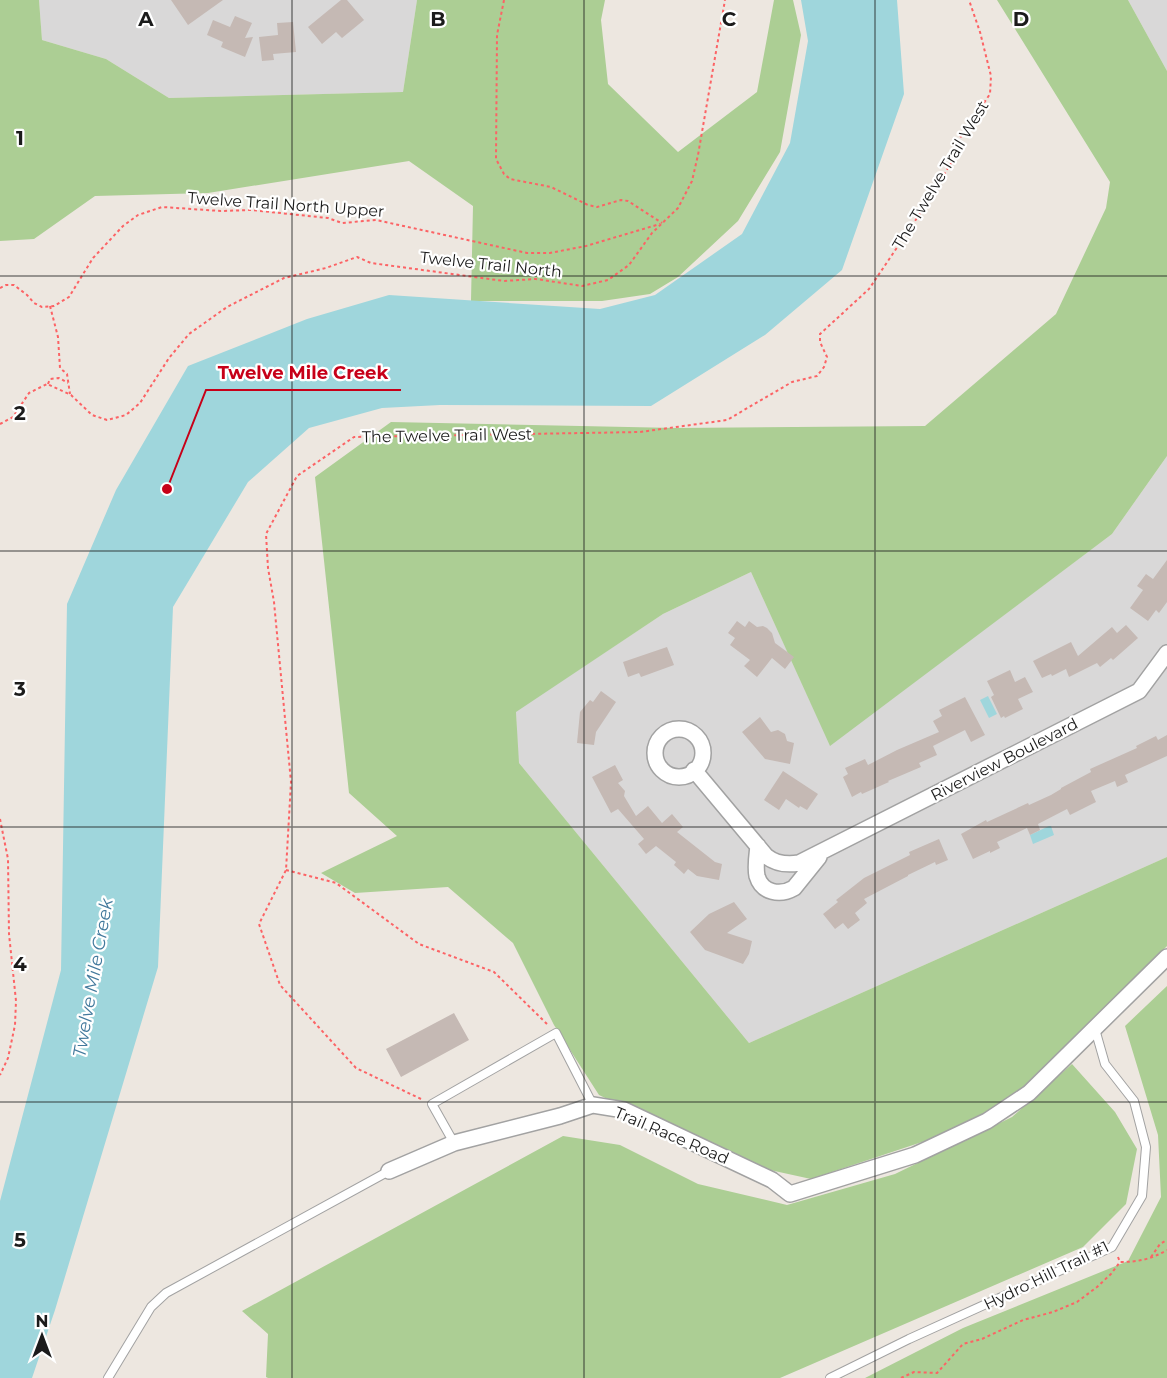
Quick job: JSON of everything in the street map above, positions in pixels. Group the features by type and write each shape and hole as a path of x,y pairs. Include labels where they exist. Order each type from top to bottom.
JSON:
{"street":[{"name":"Riverview Boulevard","path":"694,770 769,859 782,864 803,861 1139,691 1167,653"},
{"name":"Riverview Boulevard","path":"758,846 756,870 758,877 765,888 777,893 794,888 827,848"},
{"name":"Trail Race Road","path":"389,1171 454,1143 560,1116 593,1105 624,1110 772,1180 790,1194 915,1155 987,1121 1029,1093 1167,957"}],"lane":[{"name":"Hydro Hill Trail #1","path":"830,1378 909,1339 1112,1247 1142,1196 1146,1147 1134,1101 1105,1064 1095,1028"},
{"path":"454,1143 432,1104 556,1033 593,1105"},
{"name":"Trail Race Road","path":"108,1378 151,1307 166,1293 389,1171"}],"path":[{"path":"504,0 497,35 496,159 504,174 510,179 551,187 597,207 621,200 628,201 662,223"},
{"name":"Twelve Trail North","path":"47,384 70,395 92,415 107,420 126,415 140,403 169,358 189,334 227,307 284,278 326,268 357,257 370,263 504,281 536,279 582,286 608,280 629,264 652,233 678,208 692,181 699,155 725,0"},
{"name":"The Twelve Trail West","path":"432,1104 356,1068 280,985 259,924 286,870 291,782 266,534 297,476 354,437 640,432 727,420 792,382 817,376 824,368 827,357 820,342 820,334 869,289 953,160 955,144 990,94 991,76 969,0"},
{"name":"Twelve Trail North Upper","path":"50,306 69,297 93,258 123,226 138,215 162,207 221,211 251,210 328,218 342,223 376,220 527,253 550,253 586,246 662,223"},
{"path":"0,288 14,285 34,303 42,307 50,306 58,337 60,368 67,374 70,395"},
{"path":"0,424 12,417 29,393 47,384 50,380 59,378 68,383"},
{"path":"0,819 8,859 9,934 16,1001 15,1026 8,1058 0,1075"},
{"path":"286,870 336,883 419,944 494,972 556,1033"},
{"path":"1149,1259 1160,1244 1167,1240"},
{"path":"1112,1247 1120,1262"},
{"path":"1120,1262 1149,1259 1167,1250"},
{"path":"901,1378 914,1372 937,1373 963,1344 982,1339 1023,1320 1053,1312 1077,1302 1112,1274 1120,1262"}],"shaded area":[{"path":"39,0 417,0 403,92 169,98 106,59 42,40"},
{"path":"1128,0 1167,0 1167,71"},
{"path":"1167,456 1167,857 749,1043 518,762 516,711 663,614 751,572 830,745 1112,534"}],"green space":[{"path":"0,0 39,0 42,40 106,59 169,98 403,92 417,0 605,0 601,20 608,84 678,152 757,92 774,0 793,0 801,35 780,152 738,221 678,277 650,294 602,301 471,301 473,206 409,161 208,193 95,196 34,239 0,241"},
{"path":"997,0 1128,0 1167,71 1167,456 1112,534 830,746 751,572 663,614 516,712 519,763 749,1043 1167,857 1167,946 1028,1085 961,1129 811,1179 742,1164 599,1095 554,1025 513,943 448,887 355,893 321,873 397,836 349,793 315,477 391,422 676,428 925,426 1056,314 1106,208 1110,182"},
{"path":"1167,986 1167,1378 865,1378 963,1328 1128,1261 1161,1197 1158,1135 1125,1026"},
{"path":"1072,1064 1115,1112 1137,1149 1126,1204 1083,1247 780,1378 268,1378 266,1377 268,1334 242,1311 563,1136 620,1145 698,1184 787,1205 895,1174 1012,1117"}],"water":[{"path":"801,0 897,0 904,94 842,270 765,335 651,406 440,405 382,408 309,428 248,482 173,607 158,967 55,1310 32,1378 0,1378 0,1201 61,970 67,604 116,490 188,366 307,319 389,295 600,309 655,295 742,234 790,143 808,41"},
{"path":"988,696 997,714 989,718 980,700"},
{"path":"1049,826 1054,835 1033,844 1030,835"}],"building":[{"path":"171,0 223,0 188,25"},
{"path":"341,0 347,0 364,20 342,38 336,32 322,44 308,27"},
{"path":"235,16 252,23 245,38 253,37 245,57 221,47 223,42 207,35 213,20 230,27"},
{"path":"293,22 296,52 273,54 274,60 262,61 259,37 278,35 277,23"},
{"path":"1167,560 1167,602 1159,613 1156,610 1148,621 1130,608 1143,590 1137,586 1146,574 1153,579"},
{"path":"737,621 745,627 749,621 757,627 767,628 772,633 775,643 794,657 785,669 772,658 757,677 744,666 750,660 730,645 735,638 728,633"},
{"path":"1126,625 1138,638 1113,660 1111,658 1100,667 1097,663 1069,677 1066,669 1042,678 1033,661 1071,642 1078,656 1112,627 1117,633"},
{"path":"667,647 674,665 641,677 639,673 628,677 623,662"},
{"path":"1010,670 1015,682 1025,677 1033,692 1018,699 1023,709 1001,718 991,697 994,695 987,681"},
{"path":"601,691 616,702 596,732 594,745 577,743 580,712 590,700 593,702"},
{"path":"965,697 985,735 971,742 965,730 933,746 937,755 919,763 921,767 852,797 843,777 848,774 845,768 865,759 868,765 939,732 933,721 942,716 939,710"},
{"path":"760,717 771,732 778,730 785,734 787,741 794,743 790,764 765,759 742,732"},
{"path":"1167,735 1167,756 1125,775 1128,782 1117,787 1115,781 1091,791 1096,802 1070,815 1067,809 1038,824 1040,830 1030,835 1027,828 997,842 1000,848 973,859 961,834 986,820 987,822 1051,795 1091,772 1090,769 1137,748 1136,746 1156,736 1158,740"},
{"path":"615,765 623,780 618,783 625,791 624,796 636,816 648,806 662,823 672,814 683,827 677,832 715,862 722,864 719,880 697,876 688,869 684,874 674,865 676,862 656,846 646,854 638,844 644,839 618,809 611,813 592,777"},
{"path":"783,771 818,794 807,810 800,806 799,808 786,799 779,810 764,800"},
{"path":"939,839 948,860 936,865 935,862 864,899 867,903 855,913 860,920 848,929 843,923 835,929 823,914 838,902 836,900 864,878 910,855 909,852"},
{"path":"734,902 747,919 727,933 752,941 749,954 743,964 705,950 690,932 709,914"},
{"path":"454,1013 469,1040 401,1077 386,1049"}],"place":[{"name":"Twelve Mile Creek","path":"167,489"}]}
